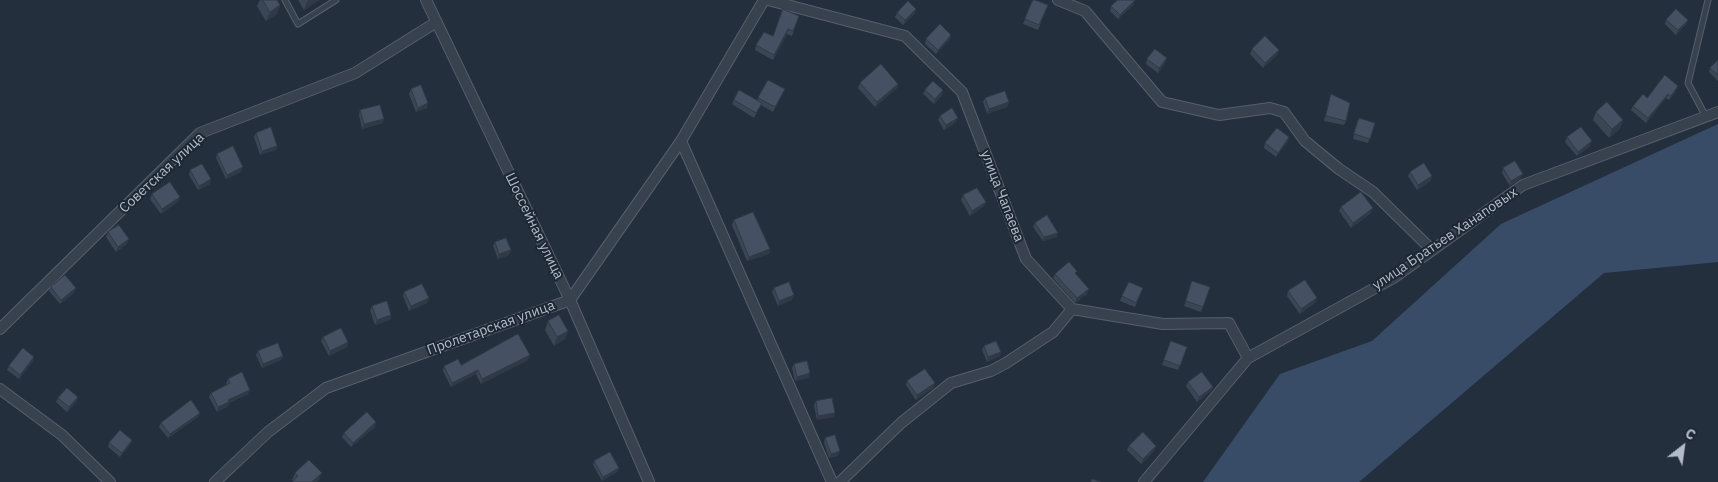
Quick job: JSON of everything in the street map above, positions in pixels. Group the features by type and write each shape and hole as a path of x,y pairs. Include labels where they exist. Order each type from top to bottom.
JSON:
{"street":[{"name":"Шоссейная улица","path":"426,0 435,23 570,300 649,482"},
{"name":"Пролетарская улица","path":"215,482 268,432 326,388 570,300 681,141 764,0"},
{"name":"улица Чапаева","path":"768,0 905,36 962,92 1026,260 1072,309"},
{"path":"1058,0 1085,11 1162,102 1219,115 1270,108 1284,112 1306,142 1339,169 1373,192 1432,250"},
{"name":"Советская улица","path":"0,329 200,133 355,73 435,23"},
{"name":"улица Братьев Ханаповых","path":"1144,482 1248,358 1395,276 1523,185 1705,115 1718,112"},
{"path":"681,141 832,482"},
{"path":"840,482 889,434 951,383 1006,364 1053,332 1072,309 1163,324 1229,323 1248,358"},
{"path":"0,389 62,436 110,482"}],"lane":[{"path":"285,0 298,24 336,0"},
{"path":"1705,115 1688,83 1708,0"}],"water":[{"path":"1718,124 1718,262 1604,273 1359,482 1203,482 1280,374 1372,341 1501,224"}],"building":[{"path":"263,0 277,0 280,5 270,12"},
{"path":"1033,0 1048,5 1039,25 1025,19"},
{"path":"1118,0 1135,0 1120,15 1111,6"},
{"path":"908,1 916,9 905,20 897,13"},
{"path":"783,9 799,16 793,31 788,29 774,55 756,45 764,32 773,36"},
{"path":"1676,9 1688,20 1678,30 1666,20"},
{"path":"940,24 951,35 938,50 926,39"},
{"path":"1265,36 1279,50 1265,63 1252,49"},
{"path":"1155,49 1167,58 1159,68 1147,59"},
{"path":"1718,60 1718,75 1710,68"},
{"path":"881,64 898,84 877,102 860,83"},
{"path":"1665,75 1678,86 1671,96 1668,94 1648,118 1633,106 1643,94 1647,98"},
{"path":"768,80 785,89 775,107 758,98"},
{"path":"933,81 943,90 935,99 925,90"},
{"path":"421,85 428,103 418,108 411,89"},
{"path":"739,90 762,103 756,113 734,100"},
{"path":"1005,91 1009,102 989,109 985,98"},
{"path":"1331,94 1350,103 1346,121 1326,116"},
{"path":"1607,102 1623,120 1612,129 1596,112"},
{"path":"380,105 384,119 364,124 360,110"},
{"path":"952,108 958,118 946,125 940,116"},
{"path":"1359,118 1375,123 1370,139 1354,134"},
{"path":"271,127 277,146 262,151 256,133"},
{"path":"1581,127 1592,141 1578,152 1567,137"},
{"path":"1277,128 1289,137 1278,153 1265,143"},
{"path":"233,146 243,167 227,175 217,154"},
{"path":"1515,161 1523,174 1511,181 1503,168"},
{"path":"1424,163 1432,176 1418,185 1410,172"},
{"path":"202,164 211,179 199,186 190,170"},
{"path":"170,182 180,197 162,209 152,194"},
{"path":"977,188 986,202 972,211 963,195"},
{"path":"1361,192 1373,208 1353,223 1341,207"},
{"path":"753,212 770,249 749,257 734,220"},
{"path":"1047,215 1058,233 1044,237 1035,223"},
{"path":"119,225 129,239 118,247 108,232"},
{"path":"506,238 511,250 499,254 495,242"},
{"path":"1069,262 1077,271 1075,273 1089,289 1077,298 1055,274"},
{"path":"65,275 76,288 61,300 51,287"},
{"path":"1305,280 1317,298 1301,309 1288,291"},
{"path":"1192,281 1210,287 1203,307 1186,301"},
{"path":"789,282 794,295 779,301 774,288"},
{"path":"1129,282 1143,288 1136,303 1122,296"},
{"path":"422,284 429,298 411,306 404,292"},
{"path":"387,301 391,315 377,320 372,306"},
{"path":"559,315 568,331 557,337 548,321"},
{"path":"341,328 348,342 330,351 323,337"},
{"path":"518,334 530,355 482,379 478,370 452,383 444,366 458,359 461,365"},
{"path":"996,341 1001,352 988,357 984,346"},
{"path":"1171,341 1187,347 1180,366 1164,360"},
{"path":"278,343 283,356 263,364 258,351"},
{"path":"23,348 34,357 20,375 9,366"},
{"path":"807,361 810,373 797,377 794,364"},
{"path":"925,369 935,383 917,395 907,381"},
{"path":"242,372 250,390 218,407 211,393 230,383 228,379"},
{"path":"1202,372 1213,387 1199,397 1188,382"},
{"path":"67,388 78,397 69,407 58,398"},
{"path":"832,398 835,413 818,416 816,401"},
{"path":"191,400 200,413 170,434 161,423"},
{"path":"367,412 376,422 353,443 344,433"},
{"path":"120,430 132,440 122,453 109,443"},
{"path":"1143,432 1156,446 1143,459 1129,446"},
{"path":"835,435 840,451 831,454 825,438"},
{"path":"610,452 619,468 603,477 594,461"},
{"path":"309,460 322,473 312,482 292,482 298,476 295,473"}]}
